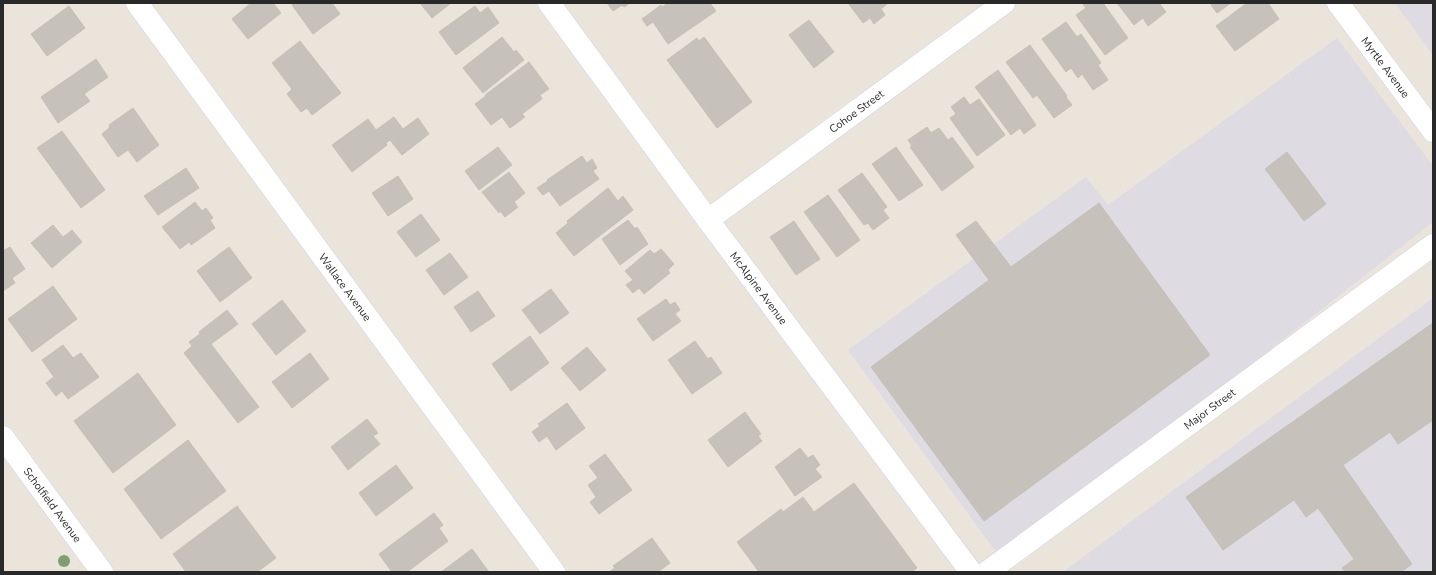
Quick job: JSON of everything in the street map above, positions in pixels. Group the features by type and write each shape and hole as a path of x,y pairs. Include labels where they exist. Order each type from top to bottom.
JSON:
{"street":[{"name":"Wallace Avenue","path":"136,3 554,572"},
{"name":"McAlpine Avenue","path":"549,3 708,220 971,572"},
{"name":"Cohoe Street","path":"708,220 1004,3"},
{"name":"Myrtle Avenue","path":"1338,3 1433,131"},
{"name":"Major Street","path":"987,572 1433,245"},
{"name":"Scholfield Avenue","path":"3,437 102,572"}],"shaded area":[{"path":"1395,3 1433,3 1433,55"},
{"path":"1337,38 1433,166 1433,222 1002,560 848,350 1086,177 1108,205"},
{"path":"1433,298 1433,572 1063,572"}],"building":[{"path":"251,3 273,3 281,13 248,39 232,19"},
{"path":"295,3 332,3 340,14 313,34 292,5"},
{"path":"420,3 451,3 432,18"},
{"path":"607,3 630,3 624,7 622,5 613,11"},
{"path":"668,3 710,3 716,11 668,44 653,22 647,26 642,19 661,5 662,7"},
{"path":"848,3 888,3 881,9 885,15 874,24 870,18 863,23"},
{"path":"1082,3 1103,3 1128,38 1105,55 1076,15 1086,8"},
{"path":"1117,3 1159,3 1166,12 1148,26 1143,18 1134,25"},
{"path":"1214,3 1231,3 1217,13 1211,5"},
{"path":"1247,3 1268,3 1279,19 1235,51 1216,26"},
{"path":"69,6 85,28 47,56 31,34"},
{"path":"475,6 480,13 488,7 499,23 456,55 439,32"},
{"path":"809,20 834,52 814,68 789,35"},
{"path":"1066,22 1077,37 1081,34 1101,63 1098,65 1108,80 1093,90 1082,74 1078,78 1071,68 1066,72 1042,39"},
{"path":"502,37 514,52 516,50 524,60 483,93 463,68"},
{"path":"704,37 752,102 717,128 667,60 697,38 699,41"},
{"path":"300,41 341,93 312,115 307,108 301,112 287,94 292,89 272,63"},
{"path":"1030,45 1072,105 1054,118 1037,95 1033,98 1006,62"},
{"path":"96,59 108,77 84,94 90,101 58,123 41,97"},
{"path":"529,62 549,89 540,95 542,99 522,114 525,117 510,128 502,117 491,125 475,104"},
{"path":"998,70 1036,125 1024,134 1020,128 1011,135 975,87"},
{"path":"964,97 970,105 979,99 1005,135 977,156 950,118 956,114 951,107"},
{"path":"133,108 159,145 137,162 128,150 118,157 102,134 110,127 109,125"},
{"path":"394,117 403,129 418,118 429,134 402,155 390,140 386,143 387,145 352,172 332,145 368,119 376,130"},
{"path":"927,127 931,133 939,128 948,140 952,137 974,167 942,191 910,147 912,146 908,140"},
{"path":"62,131 105,190 81,208 37,148"},
{"path":"498,147 512,165 479,190 465,171"},
{"path":"896,147 923,185 899,201 872,164"},
{"path":"1287,152 1326,204 1304,221 1265,169"},
{"path":"582,156 587,163 592,159 597,168 593,171 599,179 560,206 549,191 543,195 537,188 548,181 547,180"},
{"path":"186,168 199,188 158,215 144,196"},
{"path":"509,172 525,193 514,202 518,207 505,217 500,211 499,213 482,192"},
{"path":"862,173 887,207 883,210 889,218 873,230 868,223 864,225 838,190"},
{"path":"398,176 413,199 388,216 372,193"},
{"path":"608,188 618,201 623,196 633,210 574,256 556,233 568,223 567,221"},
{"path":"828,195 860,240 837,257 804,212"},
{"path":"195,202 202,211 206,208 213,218 210,220 215,228 191,245 189,242 180,249 162,227"},
{"path":"1099,203 1210,355 984,521 871,367 989,280 956,235 976,221 1011,267"},
{"path":"421,214 440,240 416,257 397,232"},
{"path":"628,220 635,229 637,227 648,244 620,265 602,239"},
{"path":"794,221 820,259 796,275 770,237"},
{"path":"53,225 63,237 72,230 82,242 52,268 31,243"},
{"path":"10,247 25,269 12,278 15,283 3,291 3,251"},
{"path":"229,247 252,278 220,302 197,271"},
{"path":"661,249 674,264 668,270 670,273 644,294 639,288 633,293 626,285 633,280 625,271 650,250 654,254"},
{"path":"450,253 468,277 444,295 426,270"},
{"path":"53,286 77,319 32,352 8,319"},
{"path":"551,289 569,313 540,334 522,310"},
{"path":"478,291 495,316 471,332 454,307"},
{"path":"666,299 670,305 675,302 680,310 675,314 681,321 653,341 637,319"},
{"path":"282,300 306,331 276,355 252,324"},
{"path":"227,310 238,324 211,344 259,407 238,423 184,353 192,346 189,342 200,334 199,332"},
{"path":"1433,323 1433,420 1398,444 1390,432 1343,465 1412,564 1401,572 1345,572 1342,568 1354,559 1318,508 1306,517 1294,500 1223,550 1186,497"},
{"path":"530,336 549,363 511,391 492,364"},
{"path":"695,341 708,359 711,357 722,373 692,394 668,360"},
{"path":"63,345 73,358 81,353 99,377 68,399 62,391 56,396 46,383 54,377 42,360"},
{"path":"587,347 606,370 580,391 561,368"},
{"path":"310,353 329,379 292,408 272,382"},
{"path":"138,373 176,425 113,473 74,421"},
{"path":"567,403 585,428 556,450 547,436 539,442 532,432 540,426 538,424"},
{"path":"745,412 761,434 758,436 762,441 728,467 708,440"},
{"path":"367,419 378,433 373,436 380,444 348,470 331,447"},
{"path":"188,440 226,491 161,539 124,489"},
{"path":"800,448 808,458 813,455 820,465 815,469 822,477 795,496 775,467"},
{"path":"605,454 632,490 599,514 590,502 596,497 588,485 598,478 589,466"},
{"path":"396,465 413,488 376,516 359,493"},
{"path":"854,483 917,568 911,572 759,572 737,542 781,509 783,512 803,497 814,512"},
{"path":"237,506 276,558 257,572 186,572 173,554"},
{"path":"434,513 443,525 439,528 448,541 407,572 392,572 379,554"},
{"path":"652,538 670,563 658,572 609,572 615,568 613,566"},
{"path":"472,549 489,572 441,572"}]}
